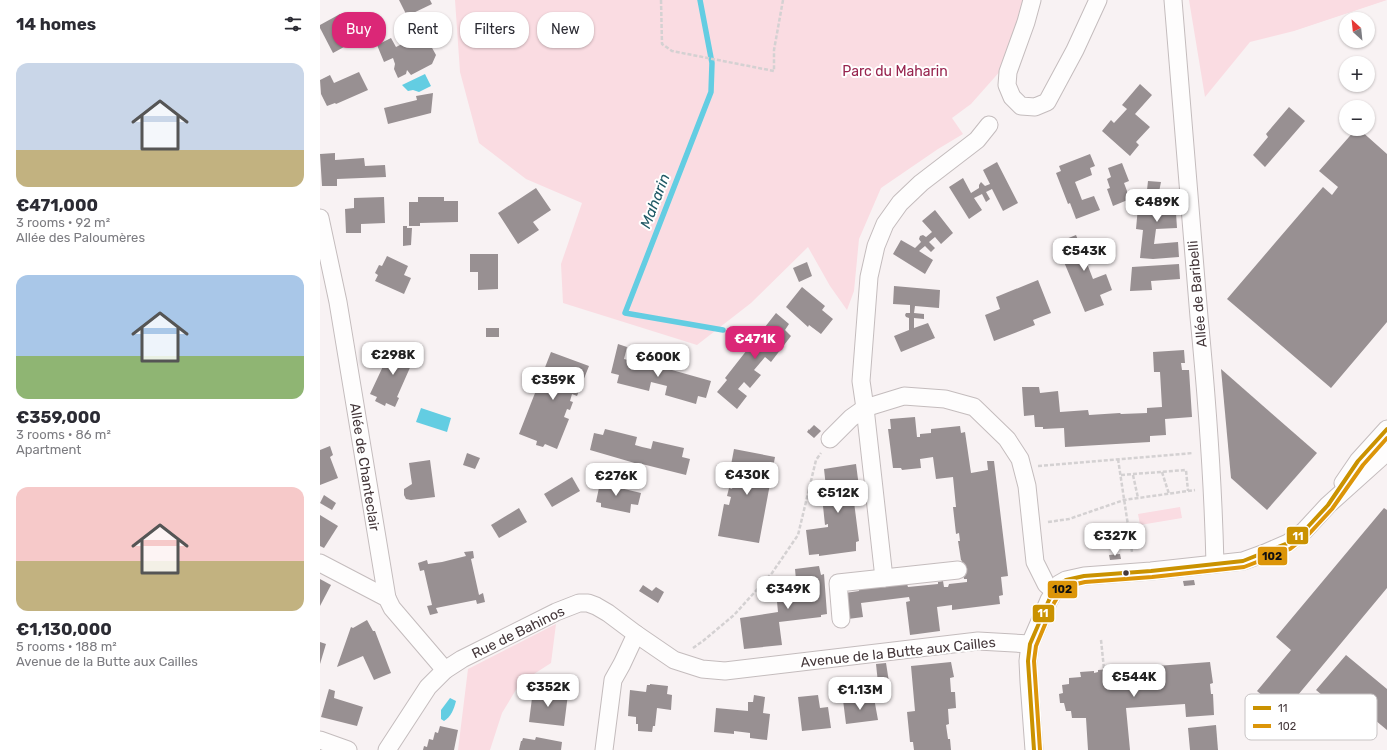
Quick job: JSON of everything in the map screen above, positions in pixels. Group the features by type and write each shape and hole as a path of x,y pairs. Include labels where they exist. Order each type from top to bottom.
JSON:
{"street":[{"path":"1032,0 1026,22 1008,72 1007,85 1012,96 1021,106 1035,107 1047,102 1075,50 1098,0"},
{"name":"Allée de Baribelli","path":"1173,0 1205,377 1214,514 1215,564"},
{"path":"884,578 866,408 861,381 869,277 876,246 885,224 900,204 916,188 977,140 989,125"},
{"name":"Allée de Chanteclair","path":"320,218 338,302 387,598"},
{"path":"830,440 851,418 866,408 904,396 945,398 974,407 1007,439 1020,459 1027,486 1035,562 1046,584 1054,591"},
{"path":"1328,505 1358,461 1387,429"},
{"path":"1034,750 1028,661 1030,644 1054,591 1059,584 1066,580 1084,576 1215,564 1243,560 1265,553 1288,543 1304,531 1328,505 1386,455"},
{"path":"320,563 387,598 392,608 445,670"},
{"path":"841,619 838,583 958,570"},
{"name":"Rue de Bahinos","path":"386,750 428,687 445,670 462,659 556,612 579,603 588,603 608,613 636,634"},
{"path":"604,750 613,680 636,634"},
{"name":"Avenue de la Butte aux Cailles","path":"636,634 674,660 702,669 725,671 978,641 1030,644"},
{"path":"320,740 348,750"}],"path":[{"path":"661,0 662,44 672,51 774,71 774,50 783,0"},
{"path":"674,660 703,641 734,615 772,573 798,535 816,460 830,440"},
{"path":"1032,466 1199,453"},
{"path":"1118,459 1132,552"},
{"path":"1047,522 1069,519 1124,500 1188,491 1186,470 1121,475"},
{"path":"1162,472 1169,494"},
{"path":"1133,474 1138,498"},
{"path":"1101,640 1104,670"}],"green space":[{"name":"Parc du Maharin","path":"455,0 1023,0 1016,29 1002,69 971,104 952,118 963,134 938,149 881,188 859,239 854,291 847,310 830,286 808,247 751,303 697,345 563,303 561,264 582,203 526,179 479,143 460,72"},
{"path":"1189,0 1387,0 1351,12 1339,12 1339,16 1294,31 1250,42 1205,97"},
{"path":"1180,507 1182,518 1140,525 1138,514"},
{"path":"556,624 551,663 520,683 502,713 490,750 458,750 468,669"}],"water":[{"path":"425,74 431,86 419,92 413,90 408,91 402,85"},
{"path":"421,408 451,418 447,432 416,422"},
{"path":"450,698 456,701 449,717 444,721 441,719 441,710"}],"building":[{"path":"399,0 430,0 432,4 415,12 405,12"},
{"path":"332,18 332,48 342,48 333,53 320,28 320,25"},
{"path":"391,38 394,43 394,48 432,48 436,55 432,64 411,75 407,70 406,74 398,78 394,69 395,64 393,58 384,62 378,48 386,48 386,40"},
{"path":"359,72 368,90 336,104 327,106 321,94 320,80 330,75 334,83"},
{"path":"1140,84 1152,95 1135,114 1150,127 1136,142 1139,145 1130,156 1102,131 1111,120 1114,123 1127,109 1122,105"},
{"path":"433,93 431,113 388,124 384,108 417,100 416,96"},
{"path":"1289,107 1305,121 1265,167 1253,155 1268,137 1266,134"},
{"path":"1350,136 1367,136 1387,154 1387,322 1331,388 1227,299 1323,187 1332,195 1338,187 1319,171"},
{"path":"335,153 335,160 364,158 365,166 385,165 386,177 337,179 337,186 322,186 320,154"},
{"path":"1090,154 1095,166 1090,168 1092,175 1075,182 1082,200 1094,196 1100,210 1076,219 1070,203 1068,204 1056,173 1061,171 1059,166"},
{"path":"997,162 1018,203 1003,211 992,189 986,192 990,199 986,202 982,194 974,198 982,210 969,219 949,187 963,178 971,193 979,188 981,182 985,186 990,184 983,170"},
{"path":"1122,163 1129,181 1124,183 1130,199 1113,206 1107,189 1110,188 1107,179 1111,177 1108,168"},
{"path":"1148,181 1161,182 1159,192 1175,191 1176,206 1158,207 1157,215 1176,213 1177,228 1156,229 1154,244 1178,242 1179,257 1153,259 1140,258 1143,230 1136,229 1138,207 1145,208"},
{"path":"536,188 551,210 533,222 539,230 518,244 498,213"},
{"path":"384,197 385,223 361,224 361,233 346,233 345,209 354,208 354,198"},
{"path":"418,197 444,197 444,201 458,201 458,222 420,223 420,226 409,226 409,202 418,202"},
{"path":"935,210 953,233 941,244 935,237 929,242 935,248 931,252 925,246 919,251 933,260 925,274 893,254 901,240 915,248 921,242 919,239 920,236 923,235 926,237 932,232 922,221"},
{"path":"403,226 412,228 411,245 403,246"},
{"path":"1076,235 1080,245 1093,240 1099,256 1086,261 1093,279 1106,274 1112,290 1100,295 1104,305 1085,312 1056,243"},
{"path":"470,254 498,254 498,289 478,290 478,272 470,272"},
{"path":"387,256 408,266 404,275 411,278 404,294 375,281 378,275 375,273 379,265 382,266"},
{"path":"807,262 812,276 799,282 793,268"},
{"path":"1179,264 1180,279 1151,281 1152,290 1130,291 1132,267"},
{"path":"1038,280 1051,313 1033,320 1035,325 994,341 985,315 1000,309 996,297"},
{"path":"894,286 940,290 939,308 915,306 914,313 924,314 924,319 914,318 914,328 928,323 935,338 901,352 894,336 909,330 909,318 905,315 906,313 910,313 910,305 893,304"},
{"path":"802,287 825,306 822,310 833,319 821,334 809,325 808,327 786,307"},
{"path":"776,313 789,324 785,330 791,336 771,362 765,357 754,370 761,375 750,388 744,382 738,389 747,396 737,409 717,392 727,380 725,378"},
{"path":"486,328 499,328 499,337 486,337"},
{"path":"394,343 416,354 397,397 399,398 395,407 386,403 385,406 375,401 377,397 370,394"},
{"path":"618,344 627,347 624,359 639,363 640,361 711,381 706,398 698,396 696,404 665,395 667,386 651,382 649,391 617,383 619,375 611,373"},
{"path":"1184,350 1185,363 1181,363 1182,370 1189,370 1192,417 1165,419 1166,435 1150,436 1150,442 1065,447 1064,428 1043,429 1043,427 1035,427 1034,415 1024,416 1022,387 1039,387 1040,393 1058,391 1060,412 1088,410 1089,415 1147,413 1147,408 1162,407 1160,372 1154,372 1153,352"},
{"path":"551,352 589,366 577,396 572,394 570,401 573,402 570,410 567,409 564,417 569,419 557,449 545,444 543,447 536,445 537,441 519,434"},
{"path":"1221,369 1317,453 1267,510 1231,478"},
{"path":"915,417 917,437 920,437 920,434 931,433 931,429 960,426 961,433 965,432 971,473 988,470 987,461 994,461 1008,576 1001,577 1003,595 999,596 1000,604 952,610 952,605 937,607 940,631 910,635 906,602 910,601 909,597 861,603 863,617 848,619 845,593 859,591 859,589 907,584 908,587 938,584 938,582 943,581 944,587 948,587 949,584 967,582 967,579 964,579 958,541 960,541 959,533 956,534 953,507 956,507 953,477 936,479 933,457 920,459 921,468 902,470 901,468 893,468 888,429 891,429 890,419"},
{"path":"814,425 821,431 814,438 807,432"},
{"path":"605,429 637,437 635,445 642,447 651,449 653,441 684,448 682,457 690,459 686,475 638,464 590,450 594,433 603,435"},
{"path":"330,446 333,455 330,457 338,478 320,485 320,450"},
{"path":"734,449 775,457 759,543 718,536 724,504 729,505 731,497 727,496 729,488 732,489 734,482 728,481"},
{"path":"467,453 480,458 475,469 463,465"},
{"path":"430,460 435,497 411,500 406,499 404,489 412,484 409,463"},
{"path":"856,464 861,502 854,502 859,541 856,542 856,551 819,556 819,554 809,555 806,530 828,527 828,524 825,525 823,506 828,505 824,469"},
{"path":"572,477 580,491 552,507 544,494"},
{"path":"601,478 617,482 616,487 641,493 638,505 631,504 630,513 601,507 601,503 596,502"},
{"path":"324,495 336,503 332,510 320,503"},
{"path":"519,508 527,522 499,538 491,525"},
{"path":"1384,508 1387,510 1387,588 1299,694 1261,694 1257,691 1291,650 1276,637"},
{"path":"320,515 338,526 324,548 320,546"},
{"path":"473,551 474,558 471,559 479,595 483,593 485,602 477,604 476,600 436,608 438,613 430,615 427,606 432,605 424,570 420,571 418,563 427,560 428,564 442,562 466,556 464,552"},
{"path":"1120,554 1121,559 1110,560 1109,555"},
{"path":"819,566 821,575 824,574 827,614 821,615 821,617 779,622 782,645 744,649 740,618 778,612 776,591 794,589 795,592 797,591 795,569"},
{"path":"320,579 331,585 320,606"},
{"path":"1194,580 1195,585 1184,586 1183,581"},
{"path":"643,585 652,591 656,587 664,592 658,603 639,591"},
{"path":"367,620 373,631 375,631 391,673 374,680 363,656 337,667 351,627 353,628"},
{"path":"320,642 326,644 320,664"},
{"path":"1346,655 1387,689 1387,730 1377,722 1377,694 1321,694 1316,690"},
{"path":"951,662 954,677 950,678 951,692 955,692 956,708 948,709 949,724 946,725 951,750 914,750 913,742 910,742 907,712 915,711 911,666"},
{"path":"1210,662 1213,683 1210,684 1211,694 1213,694 1214,715 1186,717 1185,704 1126,708 1130,750 1088,750 1086,718 1072,718 1071,711 1066,711 1064,703 1060,703 1059,694 1063,693 1062,685 1069,684 1069,678 1081,677 1080,672 1094,671 1094,673 1098,672 1098,670 1110,669 1110,671 1116,671 1116,669"},
{"path":"886,663 889,682 878,683 876,664"},
{"path":"647,685 668,686 667,694 672,695 671,710 657,708 655,726 653,726 652,732 638,731 636,717 628,716 630,690 646,692"},
{"path":"329,689 335,691 334,698 363,707 357,726 321,717"},
{"path":"533,690 568,694 564,726 529,722"},
{"path":"754,695 765,697 763,713 770,714 767,740 750,738 750,733 734,731 734,734 714,732 716,708 748,711 748,702 753,702"},
{"path":"818,695 820,708 828,707 831,728 802,731 798,697"},
{"path":"852,698 853,701 874,698 878,720 846,724 843,700"},
{"path":"1216,725 1218,750 1190,750 1188,728"},
{"path":"440,726 458,730 454,750 423,750 424,746 427,747 429,739 433,740 435,732 438,733"},
{"path":"536,737 562,742 561,750 519,750 523,738 535,740"}],"waterway":[{"name":"Maharin","path":"700,0 712,63 711,92 625,313 723,330"}],"transit line":[{"name":"11","path":"1034,750 1028,661 1030,644 1049,600 1059,584 1066,580 1084,576 1151,571 1243,561 1288,543 1304,531 1328,505 1358,461 1387,429"},
{"name":"102","path":"1040,750 1034,661 1036,646 1054,603 1063,588 1085,582 1152,577 1244,567 1290,549 1308,535 1332,509 1363,465 1387,438"}]}
